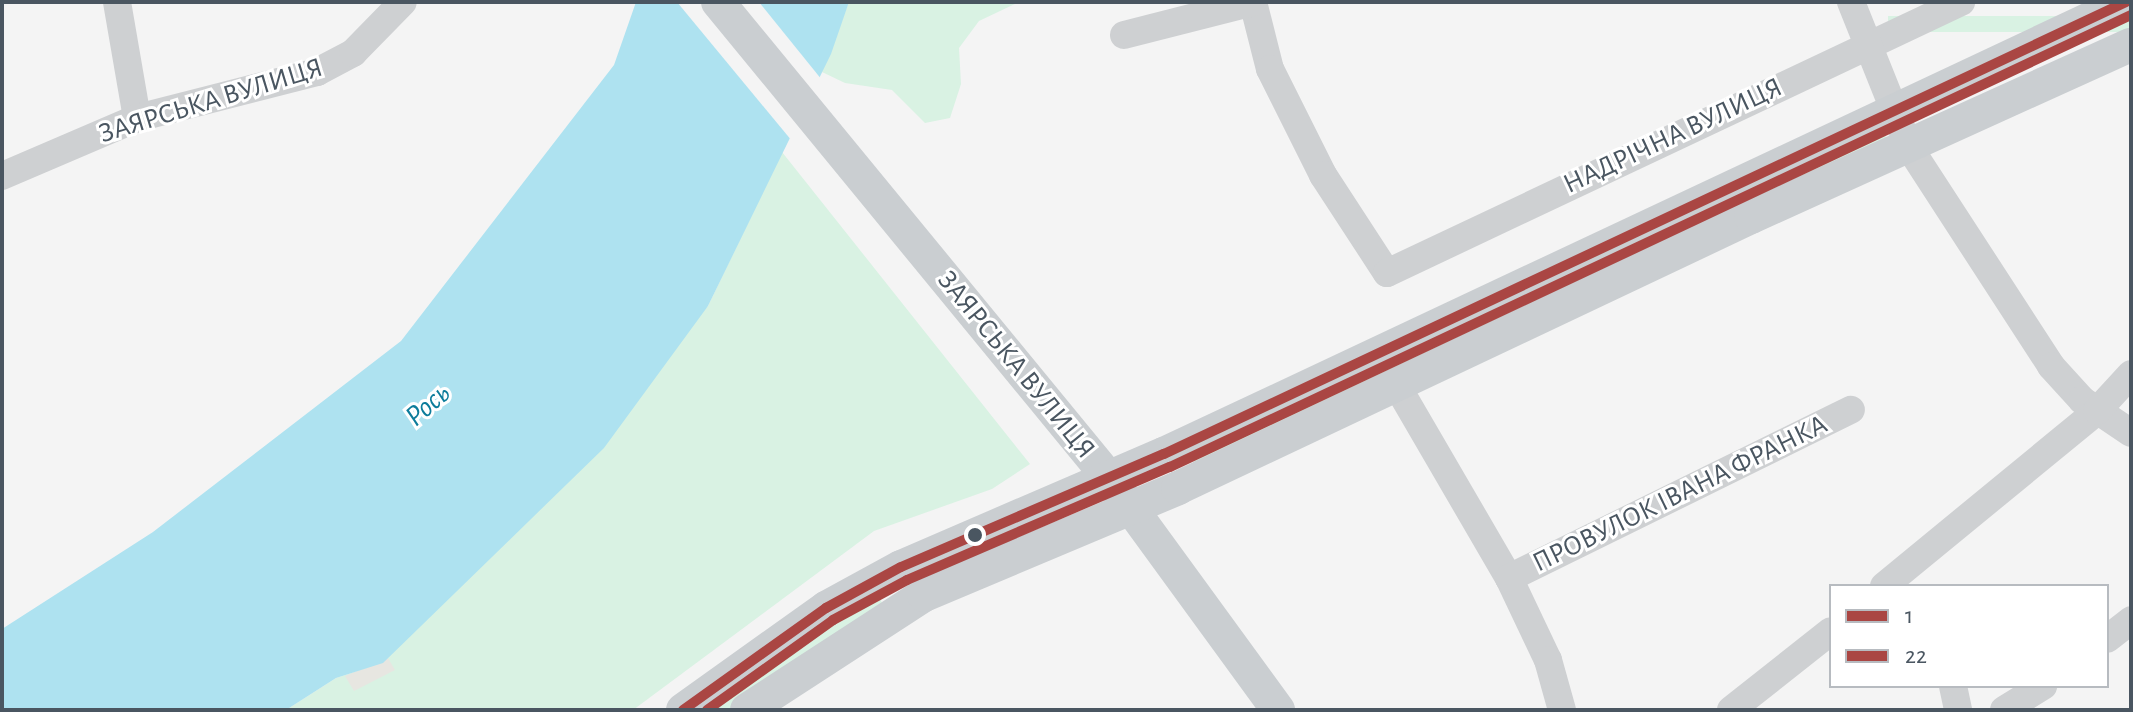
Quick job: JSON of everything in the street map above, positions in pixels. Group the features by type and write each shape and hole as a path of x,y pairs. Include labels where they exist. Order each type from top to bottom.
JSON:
{"main road":[{"name":"ЗАЯРСЬКА ВУЛИЦЯ","path":"718,2 1109,478 1278,710"},
{"path":"683,710 826,608 901,567 1109,478 2126,2"},
{"path":"747,710 848,639 924,595 1131,508 2131,45"}],"street":[{"path":"117,2 137,118"},
{"name":"ЗАЯРСЬКА ВУЛИЦЯ","path":"2,176 137,118 317,72 353,53 403,2"},
{"path":"1124,35 1253,2"},
{"name":"НАДРІЧНА ВУЛИЦЯ","path":"1253,2 1270,69 1323,175 1387,273 1961,2"},
{"path":"1851,2 1909,147 2051,366 2097,411 2131,433"},
{"path":"1902,580 2097,411 2131,374"},
{"name":"ПРОВУЛОК ІВАНА ФРАНКА","path":"1396,384 1509,578 1548,660 1562,710"},
{"name":"ПРОВУЛОК ІВАНА ФРАНКА","path":"1509,578 1851,410"},
{"path":"2109,637 2131,620"},
{"path":"1731,710 1829,633"},
{"path":"1953,688 1958,710"},
{"path":"2004,710 2040,688"}],"green space":[{"path":"849,2 1019,2 979,21 959,48 961,84 950,118 925,123 892,90 845,83 822,72"},
{"path":"1888,16 2131,16 2131,32 1888,32"},
{"path":"1883,128 1887,141 1194,463 1192,456"},
{"path":"782,152 1030,464 992,489 874,531 633,710 286,710 336,678 383,663 708,306"},
{"path":"878,594 882,603 727,710 705,710"}],"sand":[{"path":"388,658 395,670 354,691 345,676"}],"water":[{"name":"Рось","path":"636,2 849,2 831,54 708,306 604,448 383,663 336,678 286,710 2,710 2,629 153,532 401,341 614,65"}],"pier":[{"path":"677,2 759,2 822,80 792,141"}],"transit line":[{"name":"1","path":"683,710 826,608 901,567 1164,454 2126,2"},
{"name":"22","path":"707,710 833,620 907,580 1170,467 2131,15"}]}
